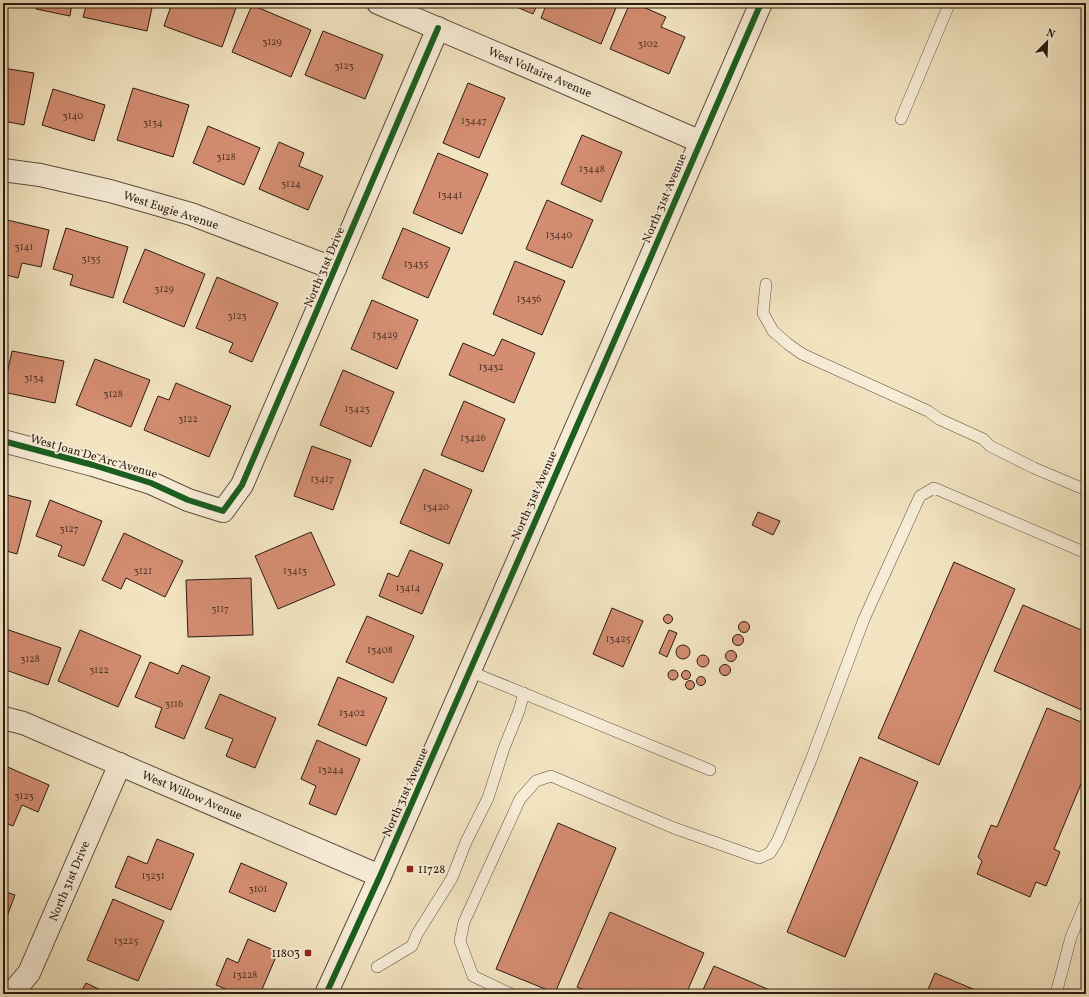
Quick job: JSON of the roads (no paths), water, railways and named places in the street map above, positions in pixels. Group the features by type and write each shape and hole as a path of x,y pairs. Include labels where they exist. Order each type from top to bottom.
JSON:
{"street":[{"name":"West Voltaire Avenue","path":"378,3 700,142"},
{"name":"North 31st Avenue","path":"326,994 380,876 761,3"},
{"name":"North 31st Drive","path":"222,511 242,485 438,28"},
{"name":"West Eugie Avenue","path":"3,170 40,175 110,191 191,214 335,269"},
{"name":"West Joan De Arc Avenue","path":"3,441 143,480 188,500 222,511"},
{"name":"West Willow Avenue","path":"3,718 23,723 380,876"},
{"name":"North 31st Drive","path":"11,994 29,973 120,764"}],"lane":[{"path":"900,119 948,7"},
{"path":"766,284 763,313 772,331 802,354 928,411 939,419 983,439 990,446 1034,468 1086,490"},
{"path":"511,994 474,976 460,941 464,922 520,799 536,781 550,776 674,828 758,858 770,853 778,840 811,760 864,619 920,496 934,488 1086,553"},
{"path":"469,671 710,770"},
{"path":"377,966 412,946 417,934 452,878 466,842 488,798 524,693"},
{"path":"1057,994 1071,937 1086,902"}],"place":[{"name":"11728","path":"410,869"},
{"name":"11803","path":"308,953"}]}
